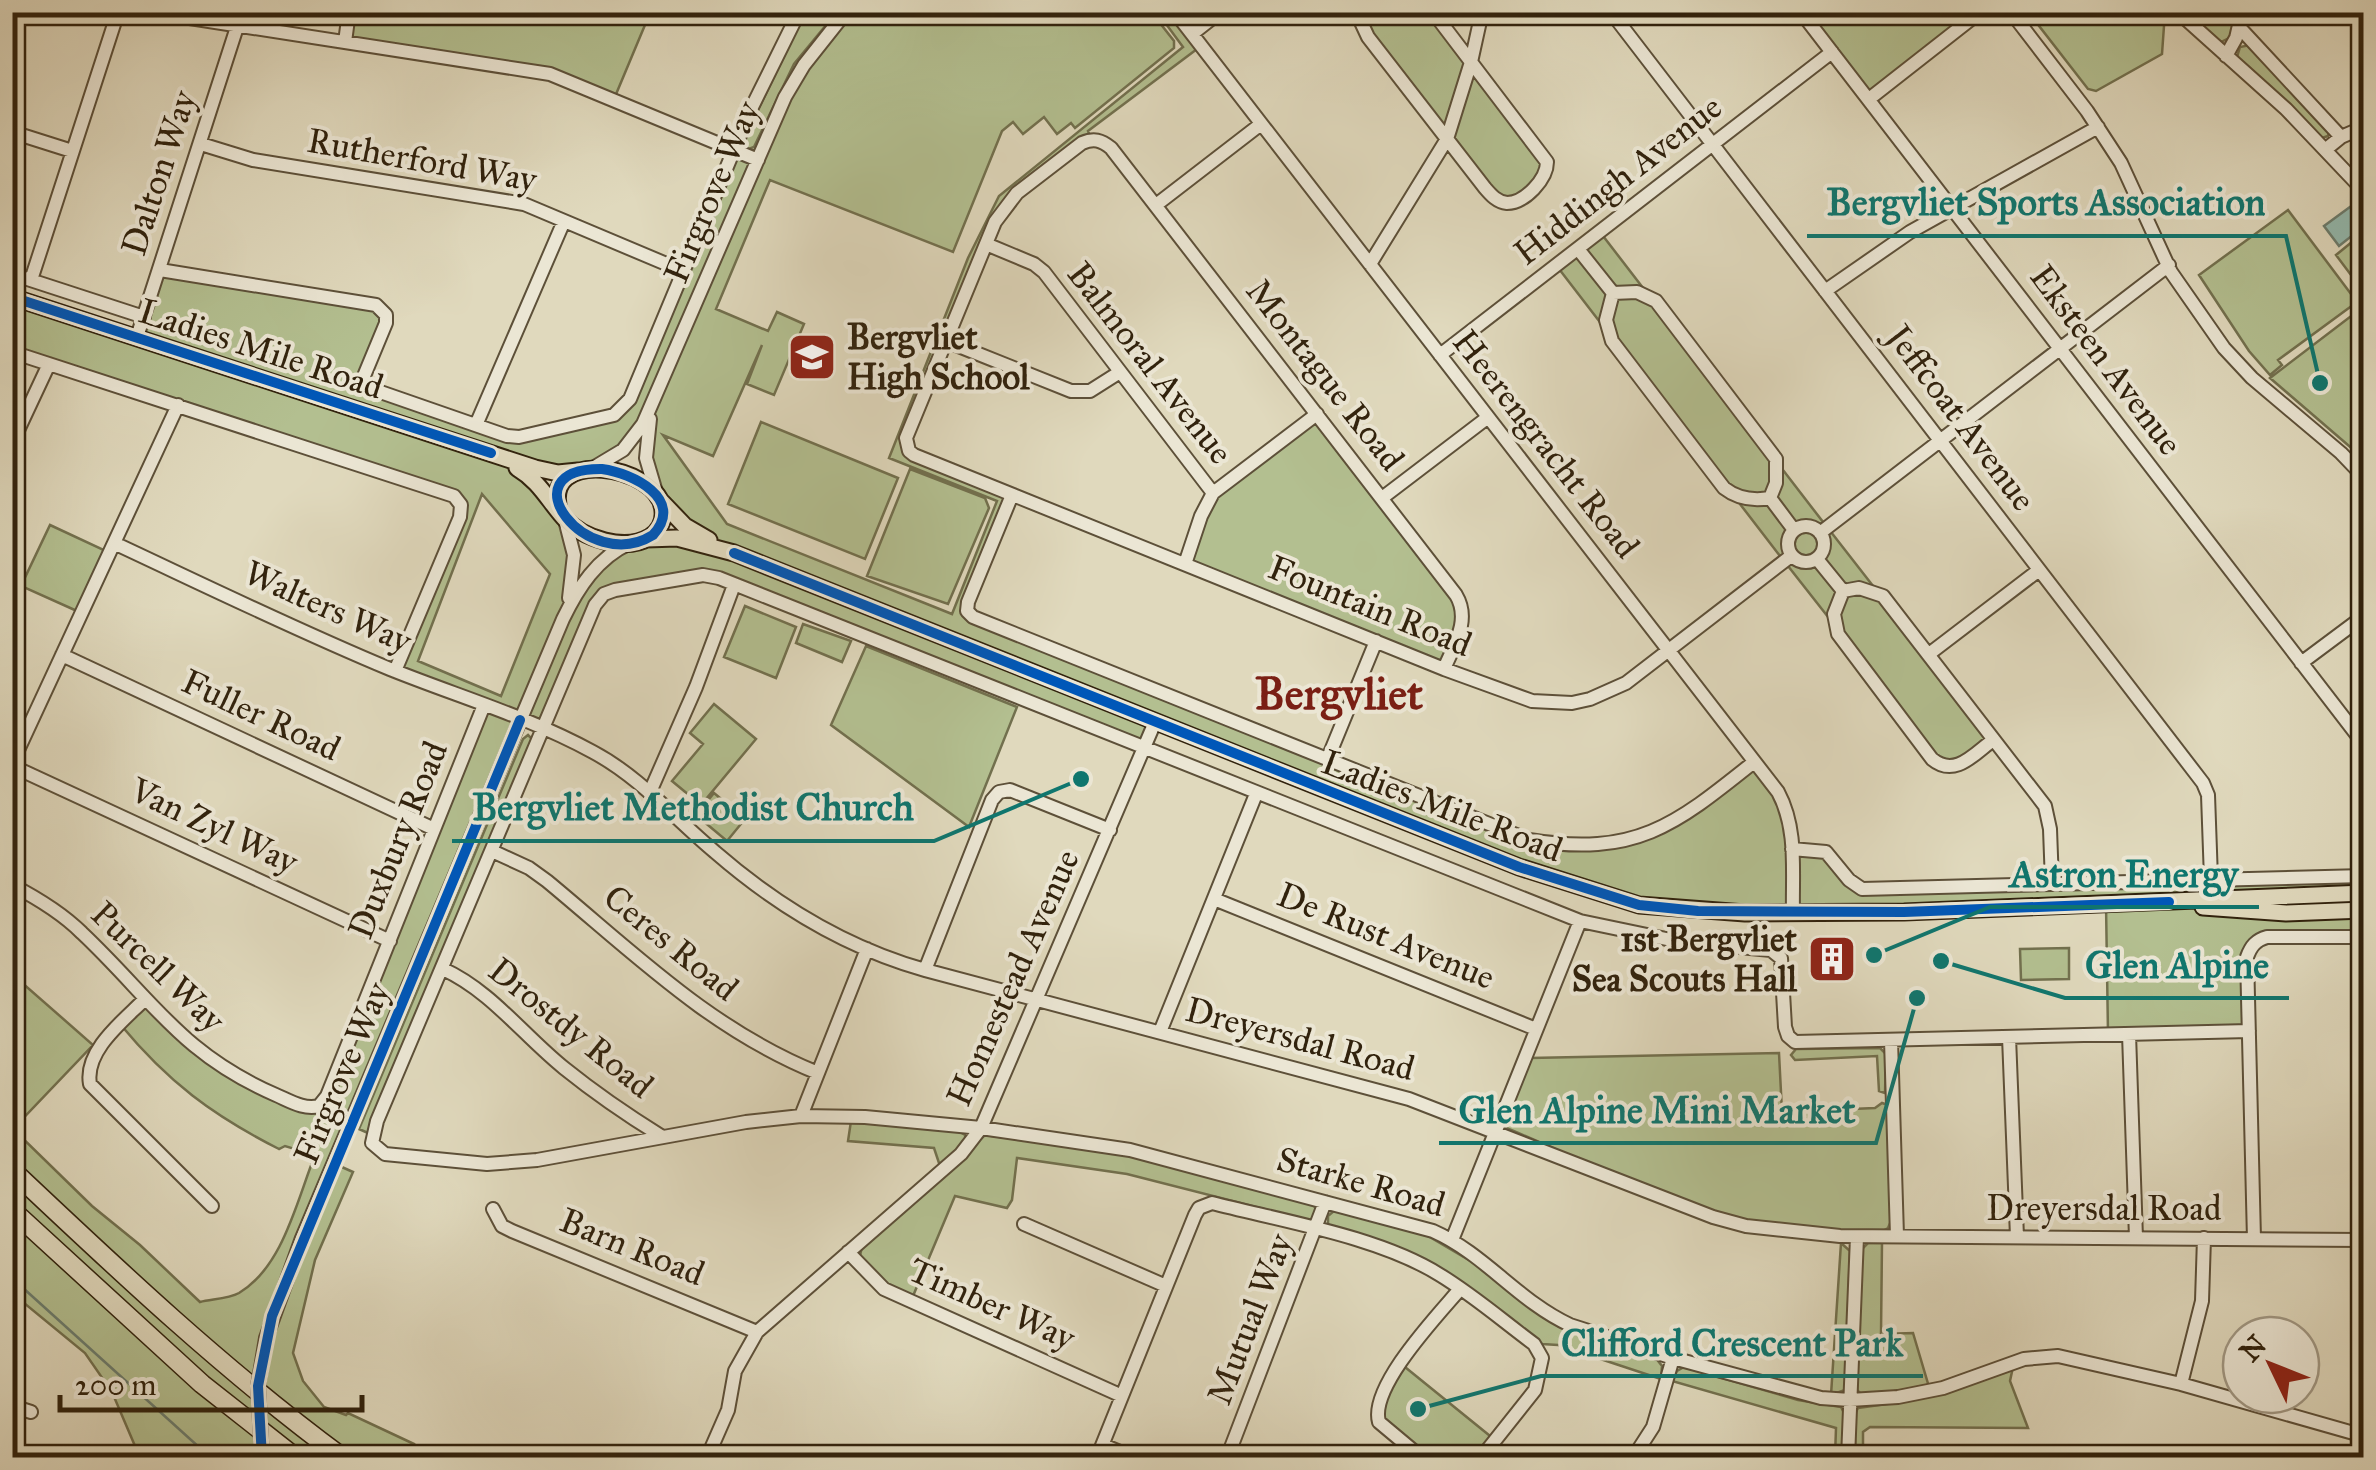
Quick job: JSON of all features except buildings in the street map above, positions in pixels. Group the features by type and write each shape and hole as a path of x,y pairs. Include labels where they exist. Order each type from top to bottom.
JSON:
{"highway":[{"path":"12,1170 157,1307 279,1411 343,1458"},
{"path":"12,1210 202,1384 296,1458"}],"main road":[{"name":"Ladies Mile Road","path":"12,297 546,471 584,470"},
{"name":"Ladies Mile Road","path":"492,453 534,480 562,516"},
{"path":"584,470 622,473 659,497 662,523 639,541 596,538 562,516 556,502 558,489 566,478 584,470"},
{"name":"Ladies Mile Road","path":"659,497 685,526 734,553"},
{"name":"Ladies Mile Road","path":"639,541 678,538 734,553 1520,867 1639,904 1698,911 1793,913 2364,894"},
{"name":"Ladies Mile Road","path":"2169,902 2286,913 2364,910"}],"street":[{"path":"31,280 118,12"},
{"path":"151,12 559,76 758,160"},
{"path":"345,42 349,12"},
{"path":"160,270 376,305 386,315 386,322 364,376 366,387 512,437 614,415 626,406 734,150 799,12"},
{"name":"Firgrove Way","path":"584,470 628,446 652,407 785,97 804,65 846,12"},
{"path":"1175,12 1192,34 1220,12"},
{"path":"1364,12 1361,22 1368,37 1485,188 1500,202 1514,202 1540,182 1548,170 1544,155 1433,12"},
{"path":"1370,264 1447,139 1482,12"},
{"name":"Jeffcoat Avenue","path":"1611,12 2206,788 2211,879"},
{"name":"Eksteen Avenue","path":"1801,12 2364,744"},
{"path":"1869,99 1980,12"},
{"path":"2011,12 2098,128 2134,188 2168,265 2192,304 2242,368 2364,477"},
{"path":"2178,12 2286,109 2364,191"},
{"path":"2226,56 2242,12"},
{"name":"Dalton Way","path":"137,337 237,26"},
{"path":"2239,27 2340,136"},
{"name":"Heerengracht Road","path":"1192,34 1787,809 1792,830 1793,913"},
{"name":"Hiddingh Avenue","path":"1440,355 1832,52"},
{"path":"1156,205 1261,124"},
{"path":"2324,150 2340,136 2364,127"},
{"path":"1825,291 1952,208 2098,128"},
{"path":"12,132 72,151"},
{"name":"Montague Road","path":"986,244 995,222 1016,193 1091,139 1111,148 1462,605 1462,625 1444,669"},
{"name":"Rutherford Way","path":"201,144 244,159 524,204 683,270"},
{"path":"476,425 564,221"},
{"path":"986,244 946,340 1071,391 1090,391 1120,372"},
{"name":"Balmoral Avenue","path":"986,244 1044,272 1213,493"},
{"path":"1578,249 1613,294"},
{"path":"1820,533 2168,265"},
{"path":"12,274 144,316"},
{"path":"1613,294 1637,292 1656,300 1769,448 1778,466 1770,498"},
{"path":"1613,294 1606,320 1612,341 1724,488 1745,498 1770,498"},
{"name":"Fountain Road","path":"946,340 906,438 914,456 1444,669 1532,700 1572,702 1609,693 1791,556"},
{"path":"12,352 446,492 458,500 460,518 395,671"},
{"path":"12,443 49,364"},
{"path":"12,764 178,405"},
{"name":"Firgrove Way","path":"652,407 646,450 659,497"},
{"path":"1185,564 1200,516 1213,493 1317,414"},
{"path":"1382,498 1488,418"},
{"path":"1012,495 967,611 973,616 1529,840 1591,846 1615,844 1668,826 1754,762"},
{"path":"1770,498 1794,530"},
{"name":"Firgrove Way","path":"562,516 574,565 563,619"},
{"path":"1809,526 1820,533 1824,549 1817,559 1801,562 1791,556 1788,542 1794,530 1809,526"},
{"name":"Firgrove Way","path":"262,1458 258,1386 266,1338 283,1285 563,619 596,567 615,551 639,541"},
{"name":"Walters Way","path":"114,543 395,671 520,720"},
{"path":"1817,559 1843,591"},
{"path":"1929,654 2039,570"},
{"path":"443,969 595,605 608,592 703,575 1580,921 1676,941 1771,950 1781,958 1788,1036 1800,1043 2248,1030"},
{"path":"650,792 696,688 734,585"},
{"path":"1843,591 1859,588 1883,596 2045,806 2049,816 2052,883"},
{"path":"1843,591 1834,614 1838,634 1932,759 1946,768 1954,768 1993,740"},
{"path":"2301,663 2364,616"},
{"path":"1328,758 1376,641"},
{"name":"Fuller Road","path":"62,655 434,830"},
{"name":"Duxbury Road","path":"319,1106 327,1096 484,706"},
{"name":"Dreyersdal Road","path":"520,720 591,751 650,792 714,852 769,894 814,923 867,949 925,970 1409,1098 1713,1217 1796,1233 1856,1237 2364,1240"},
{"name":"Homestead Avenue","path":"707,1458 728,1410 730,1386 740,1358 757,1332 962,1154 981,1128 1155,722"},
{"name":"Van Zyl Way","path":"12,764 390,941"},
{"path":"925,970 992,800 999,792 1010,790 1110,830"},
{"path":"1160,1032 1256,794"},
{"path":"1792,849 1826,852 1849,880 1862,889 2364,876"},
{"name":"Ceres Road","path":"492,851 547,881 674,990 718,1022 754,1044 818,1073"},
{"name":"Purcell Way","path":"12,885 69,921 194,1048 236,1076 306,1108 319,1106"},
{"name":"De Rust Avenue","path":"1214,899 1536,1029"},
{"path":"1452,1240 1580,921"},
{"path":"2254,1239 2247,957 2254,944 2267,938 2364,937"},
{"path":"801,1116 867,949"},
{"name":"Starke Road","path":"443,969 373,1132 372,1143 384,1154 487,1164 538,1160 661,1136 801,1116 865,1117 981,1128 1130,1150 1382,1216 1452,1240 1545,1312 1584,1330 1798,1394 1850,1400 1930,1391 2003,1365 2044,1356 2072,1358 2181,1384 2364,1436"},
{"name":"Drostdy Road","path":"443,969 484,994 563,1067 661,1136"},
{"path":"144,1000 97,1054 89,1071 90,1084 212,1206"},
{"path":"2130,1034 2136,1238"},
{"path":"2009,1037 2016,1237"},
{"path":"1891,1040 1897,1236"},
{"name":"Mutual Way","path":"1228,1458 1326,1202"},
{"path":"1134,1458 1100,1451 1195,1214 1206,1204 1371,1246 1416,1263 1460,1289 1534,1344 1542,1358 1535,1390 1480,1458"},
{"name":"Barn Road","path":"494,1208 502,1226 512,1231 757,1332"},
{"path":"1024,1224 1166,1286"},
{"path":"1848,1458 1856,1237"},
{"path":"2181,1384 2202,1301 2204,1238"},
{"name":"Timber Way","path":"848,1252 884,1289 1122,1396"},
{"path":"1422,1458 1379,1422 1377,1408 1402,1358 1460,1289"},
{"path":"1634,1458 1653,1427 1673,1358"},
{"path":"12,1406 31,1412"}],"green space":[{"path":"846,12 1152,13 1174,41 1174,48 1075,128 1071,123 1057,134 1044,117 1023,134 1013,122 1002,131 953,252 770,180 716,309 768,331 777,312 804,324 774,395 747,384 762,345 713,456 663,435 727,524 952,614 997,501 889,458 968,258 999,196 1183,47 1158,13 1175,13 1201,46 1088,131 1091,139 1005,207 907,445 1012,495 967,611 1529,840 1641,837 1754,762 1778,792 1792,849 1818,849 1854,885 2364,876 2363,893 2177,901 2363,910 2363,937 2254,944 2249,1031 2108,1034 2106,904 1904,912 1639,905 1156,722 1143,750 719,578 601,597 543,730 521,720 335,1164 353,1172 315,1260 293,1353 303,1381 324,1407 348,1413 414,1444 410,1454 417,1458 128,1457 135,1446 112,1392 85,1353 13,1294 12,974 93,1045 13,1129 200,1302 239,1293 267,1267 278,1250 315,1155 285,1146 279,1149 212,1110 174,1080 120,1024 144,1000 236,1076 319,1106 484,706 395,671 460,517 458,500 13,352 13,297 136,337 160,270 369,303 386,315 363,380 507,436 620,411 733,149 757,160 785,97","holes":["651,412 651,478 692,531 615,551 572,586 565,519 524,472 578,471 627,445","482,494 550,574 501,696 418,661"]},
{"path":"349,13 650,13 614,99 567,79 345,42"},
{"path":"805,13 836,13 794,64 754,147 746,150 742,143"},
{"path":"1364,13 1433,13 1547,162 1521,198 1500,202 1368,37"},
{"path":"1801,13 1980,13 1869,99"},
{"path":"2029,13 2154,13 2164,26 2162,54 2096,91 2088,89"},
{"path":"2185,13 2236,13 2231,37 2221,42"},
{"path":"2250,45 2329,132 2328,136 2322,138 2237,57 2240,47"},
{"path":"2288,210 2357,302 2278,360 2282,365 2270,375 2249,351 2199,275"},
{"path":"1600,232 1823,522 1816,529 1820,533 1831,532 1993,740 1946,767 1788,566 1788,550 1780,556 1556,265"},
{"path":"2363,233 2363,291 2336,255"},
{"path":"2363,307 2363,458 2270,378"},
{"path":"1317,414 1461,605 1444,669 1185,564 1206,504"},
{"path":"761,422 898,478 865,559 728,504"},
{"path":"910,469 985,498 989,508 948,604 867,576"},
{"path":"50,525 106,551 77,611 21,586"},
{"path":"745,606 796,627 776,678 724,657"},
{"path":"803,624 851,641 842,662 796,643"},
{"path":"866,646 1017,707 969,827 831,725"},
{"path":"714,704 756,739 701,805 672,781 703,744 690,733"},
{"path":"528,735 533,740 368,1133 359,1129 523,739"},
{"path":"714,793 745,819 727,841 696,815"},
{"path":"2069,948 2069,979 2021,980 2020,949"},
{"path":"1880,1048 1886,1054 1885,1093 1879,1091 1877,1056 1795,1060 1791,1055 1796,1049"},
{"path":"1779,1053 1782,1112 1888,1105 1888,1228 1881,1232 1799,1229 1718,1214 1504,1127 1530,1058"},
{"path":"851,1121 960,1132 966,1143 940,1166 934,1148 848,1141"},
{"path":"985,1135 1123,1154 1314,1205 1317,1212 1311,1221 1127,1174 1017,1158 1012,1200 1007,1208 955,1196 913,1296 885,1284 860,1256 862,1246"},
{"path":"1335,1210 1428,1236 1484,1269 1544,1318 1655,1357 1662,1366 1661,1379 1558,1345 1542,1344 1487,1301 1328,1225 1328,1216"},
{"path":"1841,1243 1850,1251 1845,1390 1831,1395"},
{"path":"1868,1243 1882,1243 1881,1334 1913,1333 1929,1387 1862,1395 1857,1390 1861,1250"},
{"path":"1400,1363 1495,1440 1481,1457 1423,1457 1381,1423 1379,1404"},
{"path":"1684,1367 1798,1400 1841,1407 1843,1457 1835,1457 1836,1428 1672,1381"},
{"path":"2013,1367 2010,1381 2028,1428 1870,1427 1863,1432 1863,1457 1855,1457 1858,1408 1908,1401"}],"water":[{"path":"2354,204 2363,217 2363,227 2339,246 2324,226"}],"waterway":[{"path":"12,1278 211,1458"}],"cycle path":[{"path":"12,297 491,453"},
{"path":"602,469 640,482 659,499 662,522 653,535 628,544 603,542 582,532 566,517 558,500 559,485 573,473 602,469"},
{"path":"734,553 1519,867 1639,905 1698,911 1904,912 2169,902"},
{"path":"262,1458 258,1386 272,1316 520,720"}],"place":[{"name":"Bergvliet High School","path":"812,357"},
{"name":"Bergvliet Sports Association","path":"2320,383"},
{"name":"Bergvliet Methodist Church","path":"1081,779"},
{"name":"Astron Energy","path":"1874,955"},
{"name":"1st Bergvliet Sea Scouts Hall","path":"1832,959"},
{"name":"Glen Alpine","path":"1941,961"},
{"name":"Glen Alpine Mini Market","path":"1917,998"},
{"name":"Clifford Crescent Park","path":"1418,1409"}],"district":[{"name":"Bergvliet","path":"1339,693"}]}
